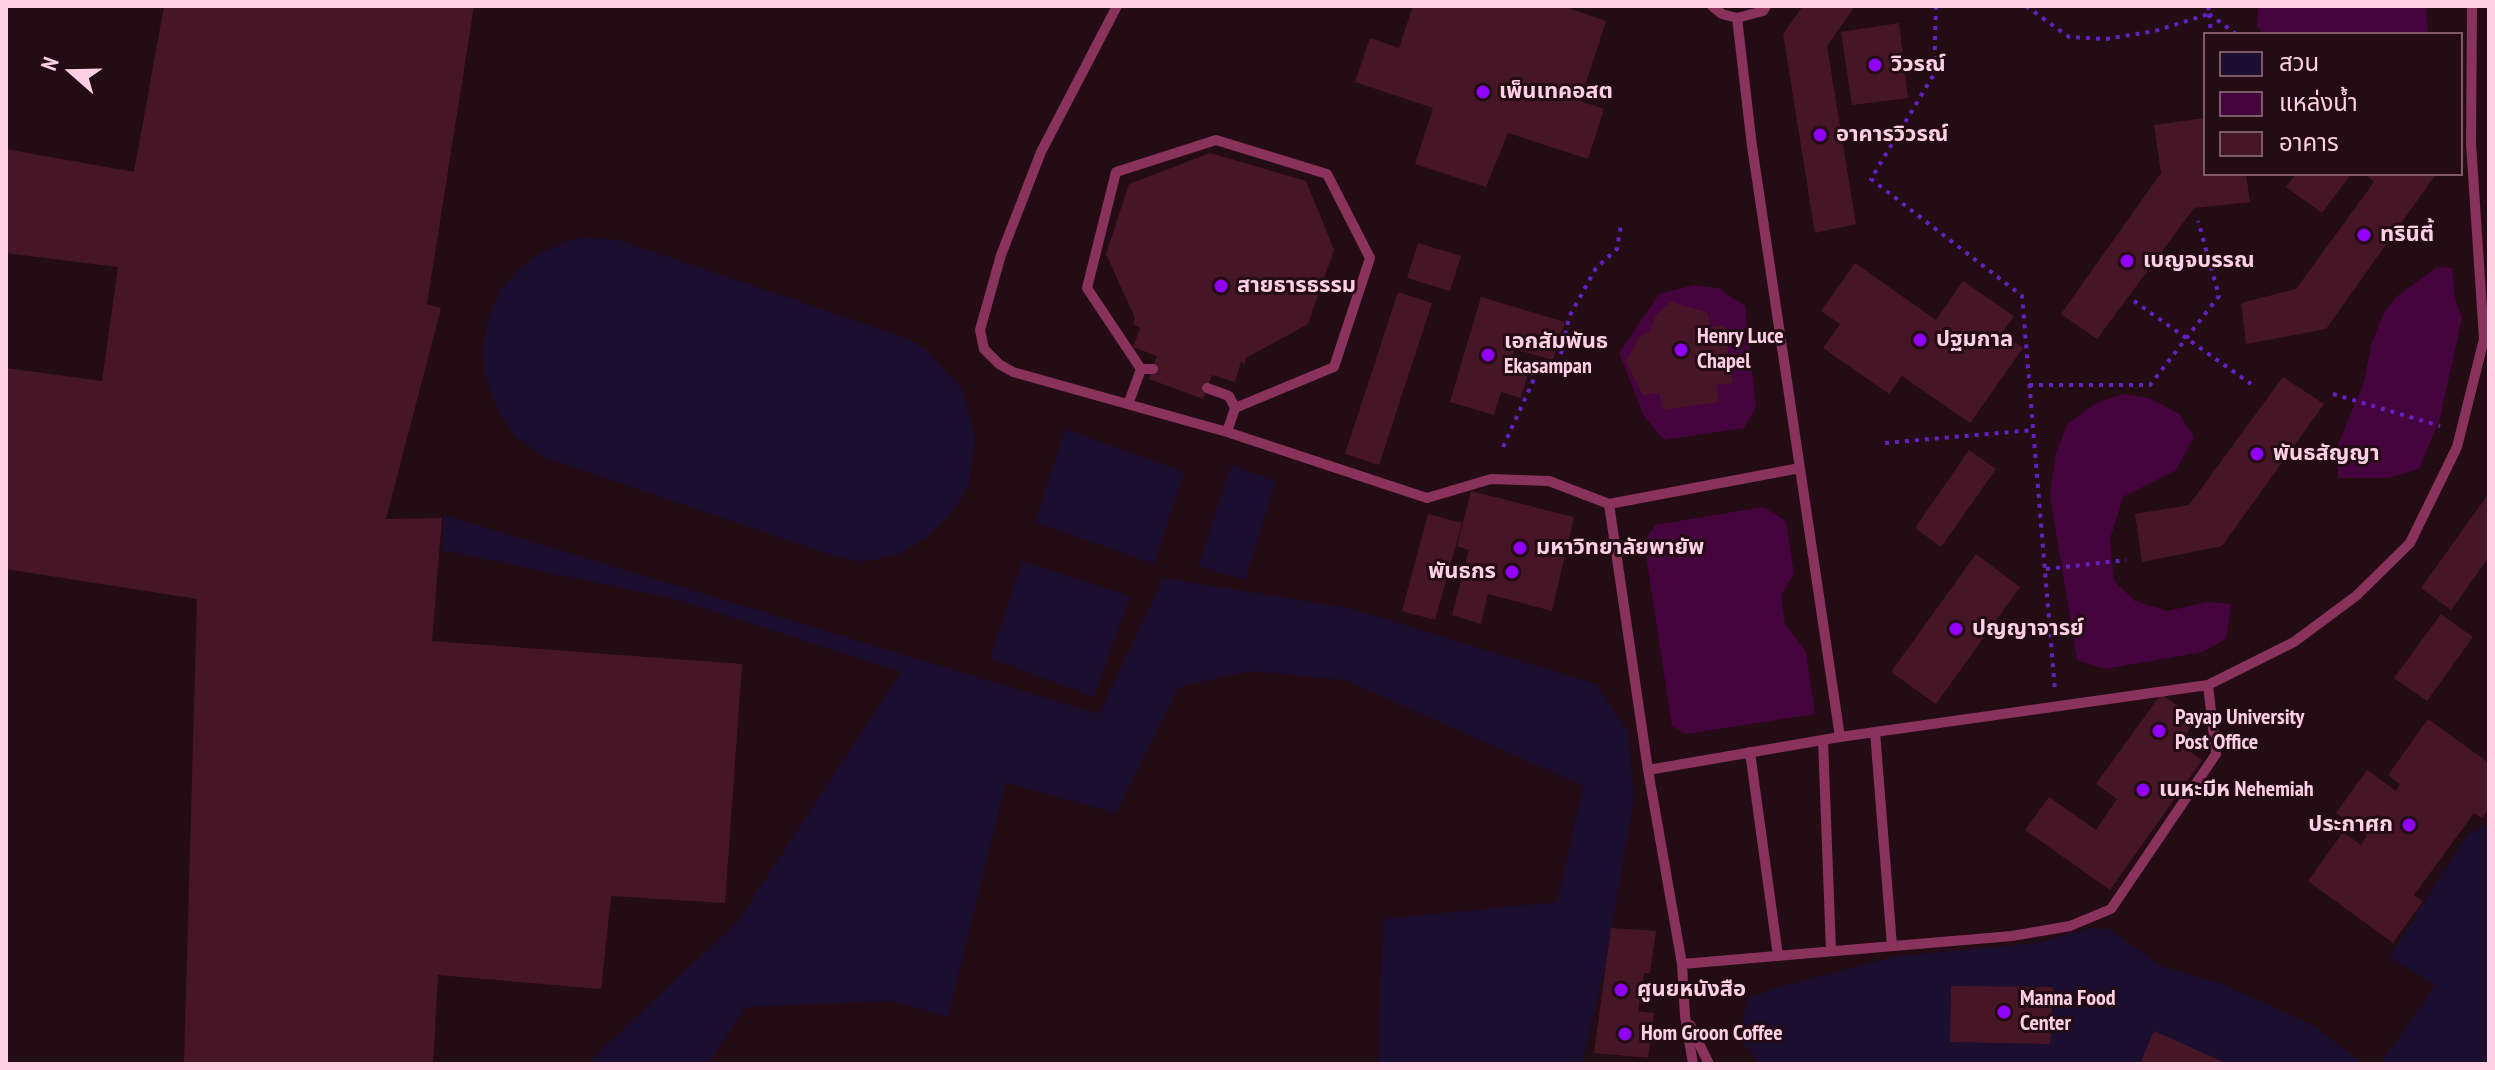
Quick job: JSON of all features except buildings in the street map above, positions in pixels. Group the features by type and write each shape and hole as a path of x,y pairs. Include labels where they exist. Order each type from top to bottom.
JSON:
{"lane":[{"path":"1117,6 1041,152 1001,255 980,330 984,349 1013,372 1129,402 1427,498 1491,479 1549,481 1609,504 1800,468"},
{"path":"1712,6 1722,14 1737,18 1763,11 1766,6"},
{"path":"1648,770 1840,737 2208,685 2294,642 2356,596 2410,543 2457,447 2484,339 2471,144 2472,6"},
{"path":"1737,18 1840,737"},
{"path":"1129,402 1147,369 1087,288 1116,172 1216,140 1327,174 1370,258 1334,367 1235,408"},
{"path":"1207,388 1229,396 1235,408 1227,432"},
{"path":"1609,504 1648,770 1682,964 1685,1016 1693,1064"},
{"path":"1682,964 2012,936 2070,926 2111,909 2216,754 2208,685"},
{"path":"1875,732 1892,946"},
{"path":"1823,740 1831,951"},
{"path":"1750,752 1778,956"},
{"path":"1685,1016 1709,1064"}],"path":[{"path":"1936,6 1934,74 1871,179 2022,296 2056,706"},
{"path":"2026,6 2069,37 2106,39 2155,31 2209,14"},
{"path":"2208,6 2211,32"},
{"path":"2209,14 2233,32"},
{"path":"2029,385 2150,385 2219,296 2198,221"},
{"path":"1503,447 1539,368 1558,368 1569,317 1596,268 1617,249 1621,225"},
{"path":"2134,301 2251,384"},
{"path":"2333,394 2440,426"},
{"path":"1885,443 2033,430"},
{"path":"2046,569 2126,560"}],"green space":[{"path":"586,237 619,240 906,338 924,348 962,388 975,437 969,486 950,515 926,538 898,555 862,562 834,556 543,457 515,436 498,411 485,375 483,345 489,316 501,289 519,269 540,253 566,241"},
{"path":"1065,429 1185,472 1154,564 1035,522"},
{"path":"1231,465 1276,481 1245,580 1198,566"},
{"path":"444,515 1099,714 1163,578 1349,608 1596,684 1628,732 1634,799 1605,967 1582,1064 1378,1064 1383,919 1557,902 1583,786 1345,680 1251,671 1179,687 1116,813 1006,783 948,1017 891,1001 746,1007 708,1064 586,1064 737,922 901,672 678,600 442,550"},
{"path":"1022,561 1130,596 1094,697 990,658"},
{"path":"2489,822 2489,1064 2380,1064 2435,985 2389,957 2467,835"},
{"path":"2090,928 2110,929 2161,966 2223,984 2314,1026 2364,1064 1760,1064 1738,1037 1748,998 1781,986 1898,956 2036,943"}],"water":[{"path":"2258,6 2426,6 2428,32 2262,32 2257,26"},
{"path":"2437,267 2452,268 2455,298 2462,318 2440,418 2419,469 2388,478 2338,478 2337,447 2364,382 2371,345 2384,313 2396,297"},
{"path":"1694,285 1718,288 1745,306 1756,407 1744,428 1664,440 1644,416 1619,353 1659,294"},
{"path":"2123,394 2150,398 2179,414 2194,437 2176,470 2123,497 2110,539 2114,581 2135,601 2167,611 2208,602 2231,604 2226,639 2203,652 2105,669 2077,660 2050,495 2056,453 2068,423 2097,403"},
{"path":"1763,507 1786,521 1794,574 1781,595 1785,624 1806,652 1815,714 1686,734 1672,726 1644,542 1655,525"}],"place":[{"name":"วิวรณ์","path":"1875,65"},
{"name":"เพ็นเทคอสต","path":"1483,92"},
{"name":"อาคารวิวรณ์","path":"1820,135"},
{"name":"ทรินิตี้","path":"2364,235"},
{"name":"เบญจบรรณ","path":"2127,261"},
{"name":"สายธารธรรม","path":"1221,286"},
{"name":"ปฐมกาล","path":"1920,340"},
{"name":"Henry Luce Chapel","path":"1681,350"},
{"name":"เอกสัมพันธ Ekasampan","path":"1488,355"},
{"name":"พันธสัญญา","path":"2257,454"},
{"name":"มหาวิทยาลัยพายัพ","path":"1520,548"},
{"name":"พันธกร","path":"1512,572"},
{"name":"ปญญาจารย์","path":"1956,629"},
{"name":"Payap University Post Office","path":"2159,731"},
{"name":"เนหะมีห Nehemiah","path":"2143,790"},
{"name":"ประกาศก","path":"2409,825"},
{"name":"ศูนยหนังสือ","path":"1621,990"},
{"name":"Manna Food Center","path":"2004,1012"},
{"name":"Hom Groon Coffee","path":"1625,1034"}]}
